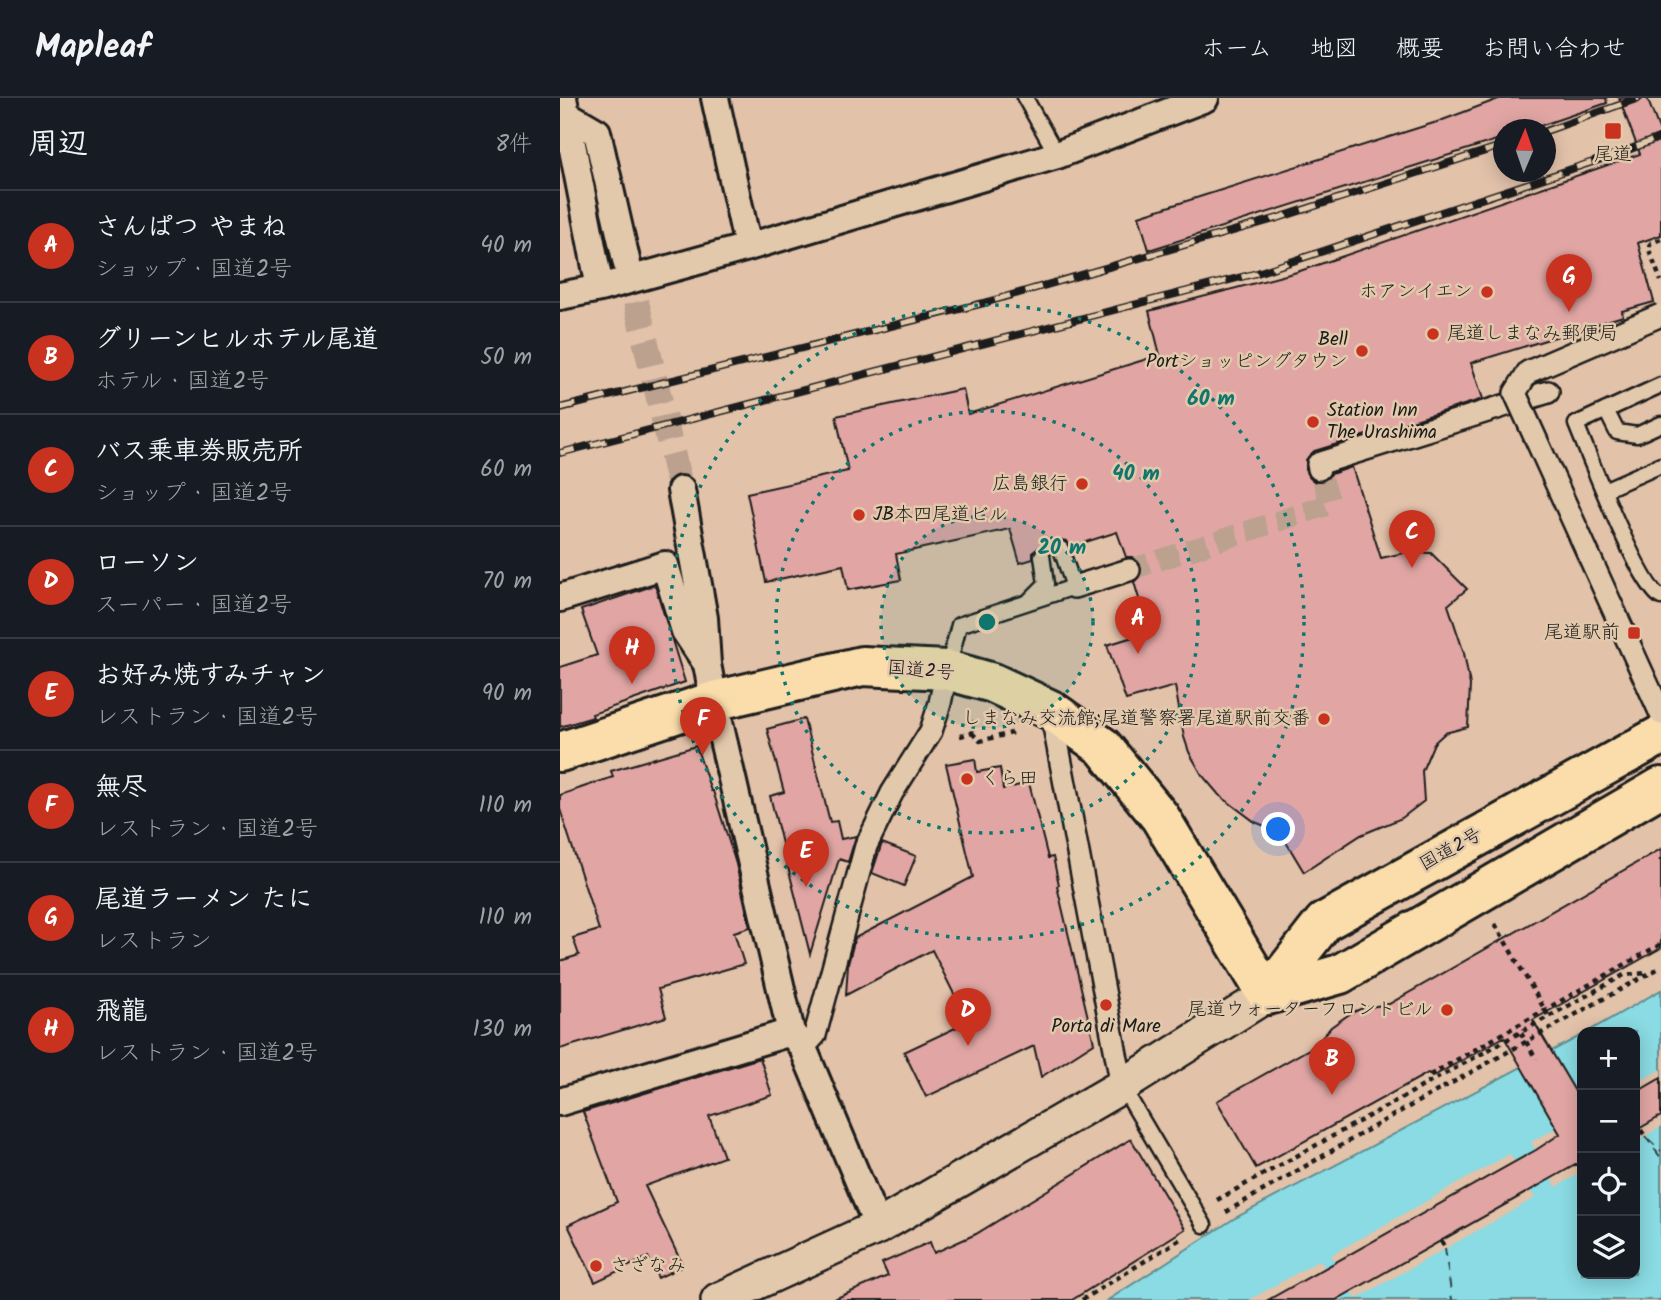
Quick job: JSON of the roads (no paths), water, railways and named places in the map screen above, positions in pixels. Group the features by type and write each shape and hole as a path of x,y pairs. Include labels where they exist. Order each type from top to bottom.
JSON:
{"highway":[{"name":"国道2号","path":"560,752 711,683 862,666 947,670 993,682 1051,710 1103,747 1160,817 1266,995 1324,922 1661,735"},
{"path":"1266,995 1340,974 1661,787"}],"street":[{"path":"715,98 748,247"},
{"path":"560,296 600,288 748,247 1057,155 1205,98"},
{"path":"564,106 600,288"},
{"path":"564,106 597,132 627,264"},
{"path":"1661,315 1528,372 1514,393 1661,713"},
{"path":"1320,469 1318,464 1548,392"},
{"path":"681,491 704,618 711,683 797,1040 878,1227"},
{"path":"560,598 665,565 685,631 711,683"},
{"path":"1074,587 1129,570"},
{"path":"560,1102 815,1035 866,846 892,793 931,731 947,670"},
{"path":"1051,710 1122,1086"},
{"path":"718,1300 878,1227 1122,1086 1266,995"}],"lane":[{"path":"1025,98 1057,155"},
{"path":"1661,385 1576,424 1634,558 1654,594 1661,597"},
{"path":"1606,410 1617,432 1637,435 1661,424"},
{"path":"1604,490 1661,465"},
{"path":"947,670 959,625 1074,587 1061,550"},
{"path":"1027,603 1046,584 1042,556"},
{"path":"1122,1086 1200,1218"}],"water":[{"path":"1661,990 1661,1300 1108,1300 1235,1218 1577,1038 1577,1279 1640,1279 1640,1027 1596,1027"}],"tunnel":[{"path":"627,264 681,490"},
{"path":"1129,570 1331,504 1319,469"}],"railway":[{"path":"1556,127 1639,98"},
{"path":"560,453 1257,273 1661,137"},
{"path":"560,408 984,303 1278,218 1493,149"}],"place":[{"name":"尾道","path":"1613,131"},
{"name":"ホアンイエン","path":"1487,292"},
{"name":"尾道ラーメン たに","path":"1569,312"},
{"name":"尾道しまなみ郵便局","path":"1433,334"},
{"name":"Bell Portショッピングタウン","path":"1362,351"},
{"name":"Station Inn The Urashima","path":"1313,422"},
{"name":"広島銀行","path":"1082,484"},
{"name":"JB本四尾道ビル","path":"859,515"},
{"name":"バス乗車券販売所","path":"1412,568"},
{"name":"尾道駅前","path":"1634,633"},
{"name":"さんぱつ やまね","path":"1138,654"},
{"name":"飛龍","path":"632,684"},
{"name":"しまなみ交流館;尾道警察署尾道駅前交番","path":"1324,719"},
{"name":"無尽","path":"703,755"},
{"name":"くら田","path":"967,779"},
{"name":"お好み焼すみチャン","path":"806,887"},
{"name":"Porta di Mare","path":"1106,1005"},
{"name":"尾道ウォーターフロントビル","path":"1447,1010"},
{"name":"ローソン","path":"968,1046"},
{"name":"グリーンヒルホテル尾道","path":"1332,1095"},
{"name":"さざなみ","path":"596,1266"}]}
